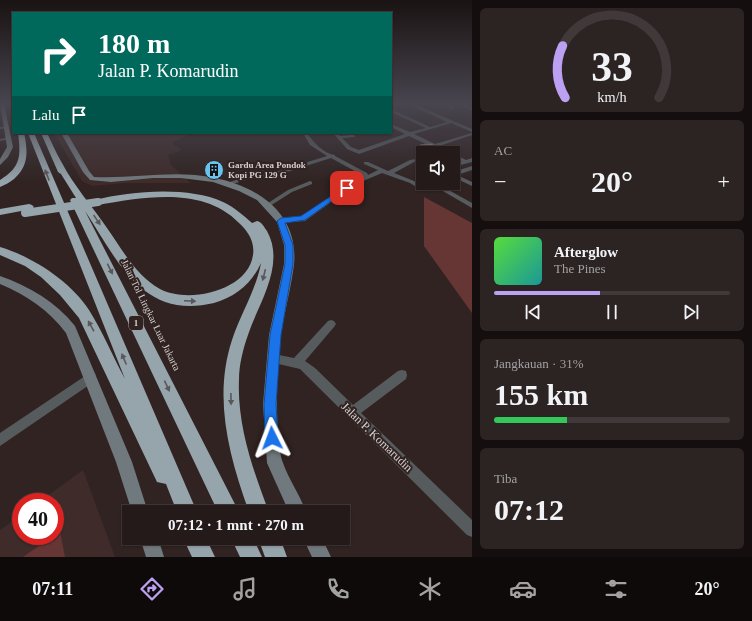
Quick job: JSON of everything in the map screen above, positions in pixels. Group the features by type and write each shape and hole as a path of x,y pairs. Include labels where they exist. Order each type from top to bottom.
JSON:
{"highway":[{"path":"0,184 16,174 22,164 24,156 21,134"},
{"path":"31,134 184,505"},
{"name":"Jalan Tol Lingkar Luar Jakarta","path":"44,134 226,505"},
{"path":"59,165 129,268 142,283 158,294 177,300 210,300 236,288 246,279 258,259 258,246 253,232 244,220 232,211 216,203 187,196 160,194 99,199"},
{"path":"0,212 27,210 149,190 177,190 222,200 252,219 263,233 267,248 265,274 238,343 231,380 231,404 235,429 243,461 257,505"},
{"path":"0,217 27,210"},
{"path":"0,251 30,263 45,274 64,291 84,314 179,505"},
{"path":"199,545 204,557"},
{"path":"246,545 252,557"},
{"path":"272,545 276,557"}],"street":[{"path":"0,163 10,148 6,130"},
{"path":"401,130 434,146 472,133"},
{"path":"336,134 351,149 359,152 396,140 399,136 423,130"},
{"path":"65,134 86,172 95,180 153,176 181,176 209,179 227,184 252,194 268,205 281,221 289,245 289,264 276,327 270,404 275,463 295,505"},
{"path":"307,134 312,144 323,152 365,174 366,178"},
{"path":"339,138 354,136 352,134"},
{"path":"0,140 9,138"},
{"path":"227,184 255,175 269,176 333,156"},
{"path":"281,221 303,219 358,181 416,161"},
{"path":"366,163 416,184"},
{"path":"460,172 472,168"},
{"path":"460,178 472,184"},
{"path":"268,205 290,191 310,183"},
{"path":"444,190 472,206"},
{"path":"0,280 39,300 64,320 71,330 124,462 138,505"},
{"path":"296,363 331,324"},
{"name":"Jalan P. Komarudin","path":"274,359 303,365 351,413 397,455 472,530"},
{"path":"351,413 402,375"},
{"path":"0,440 91,377"},
{"path":"151,545 155,557"},
{"path":"316,545 322,557"}],"shaded area":[{"path":"55,134 189,134 172,143 182,150 168,155 171,165 191,183 126,183 92,186 82,181"},
{"path":"424,197 472,223 472,313 424,246"},
{"path":"83,470 115,557 0,557 0,530 12,521 12,545 64,545 64,493 51,493"},
{"path":"40,545 63,545 65,557 23,557"}],"building":[{"path":"432,144 435,146 421,146 420,145"}],"place":[{"name":"Gardu Area Pondok Kopi PG 129 G","path":"214,170"}],"route":[{"path":"272,438 270,404 275,335 289,264 289,245 281,221 303,219 326,201 347,188"}]}
